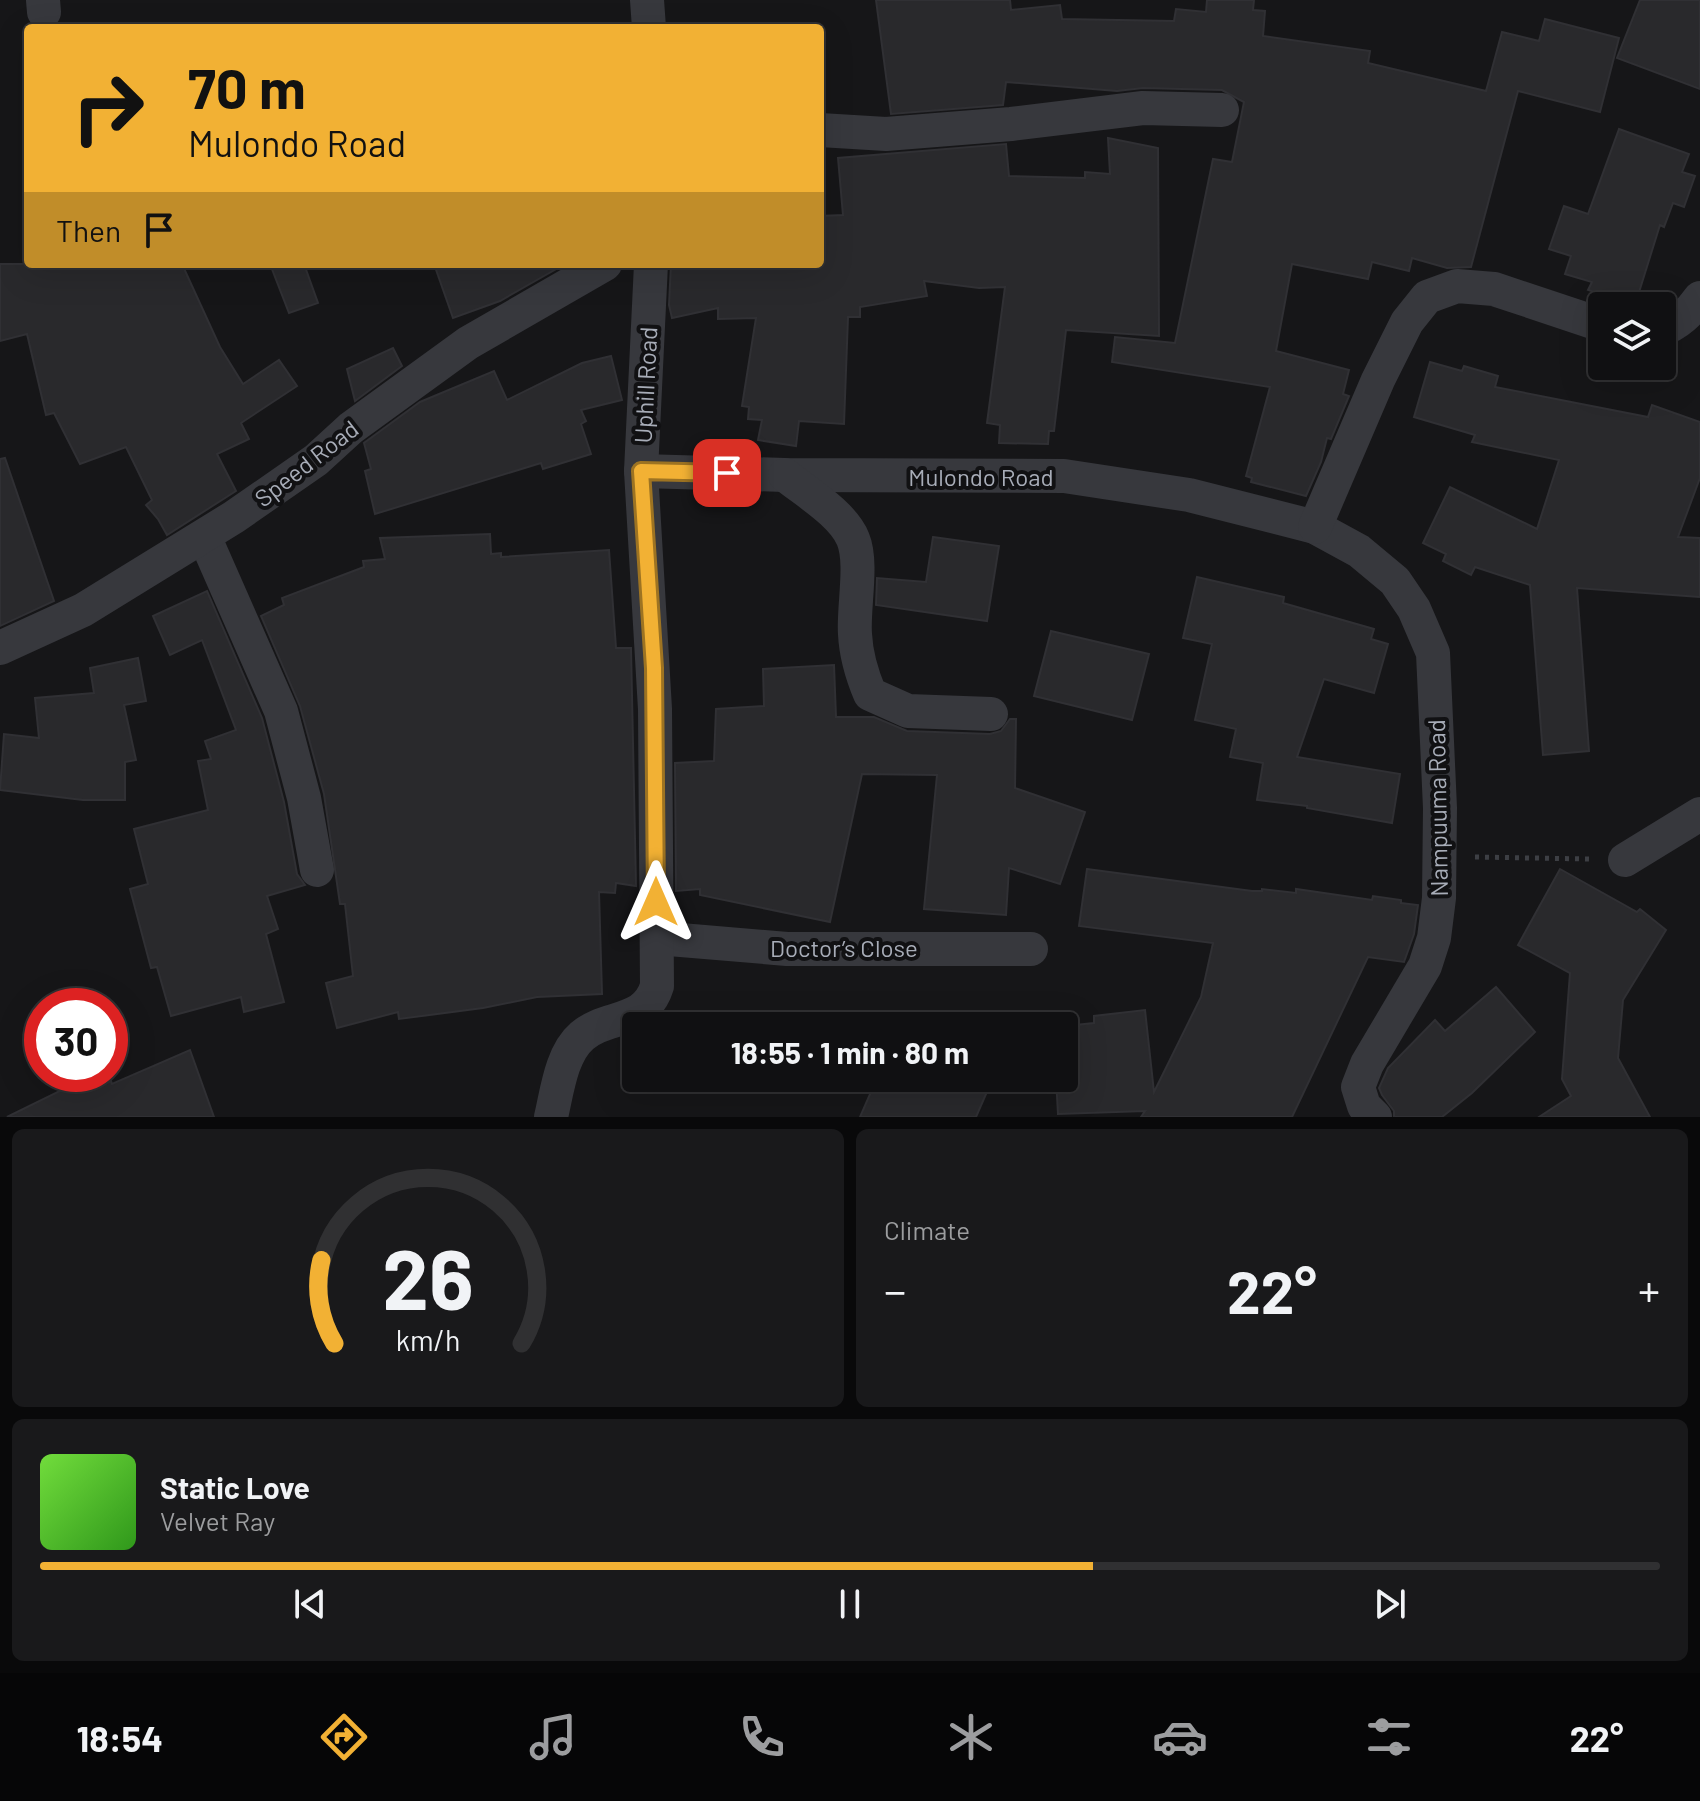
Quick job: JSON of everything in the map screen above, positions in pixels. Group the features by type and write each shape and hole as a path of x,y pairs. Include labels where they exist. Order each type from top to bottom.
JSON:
{"street":[{"path":"647,0 649,24"},
{"path":"824,130 886,134 1011,124 1143,108 1222,110"},
{"name":"Speed Road","path":"0,648 83,610 204,536 316,460 351,428 468,343 598,268"},
{"name":"Uphill Road","path":"551,1117 561,1073 582,1036 631,1016 653,999 658,964 654,668 641,471 651,268"},
{"path":"1315,527 1378,380 1407,322 1427,297 1457,286 1494,289 1588,320"},
{"path":"1676,322 1700,298"},
{"name":"Mulondo Road","path":"641,471 1064,476 1189,495 1315,527"},
{"path":"785,475 834,514 853,540 857,574 855,633 861,673 870,694 908,711 991,714"},
{"name":"Nampuuma Road","path":"1315,527 1359,551 1395,581 1414,609 1433,653 1440,808 1439,898 1434,938 1425,966 1367,1064 1358,1087 1364,1106 1375,1117"},
{"path":"204,536 281,711 304,798 317,870"},
{"path":"1625,860 1700,814"},
{"name":"Doctor’s Close","path":"657,938 787,949 1031,949"}],"path":[{"path":"1438,856 1625,860"}],"building":[{"path":"876,0 1010,0 1011,10 1060,5 1062,19 1174,21 1176,9 1206,12 1207,0 1254,0 1253,10 1265,11 1263,36 1370,51 1368,63 1486,91 1502,32 1539,41 1545,19 1619,38 1600,112 1518,91 1471,267 1447,268 1412,258 1409,271 1372,262 1368,279 1292,264 1276,351 1349,370 1343,394 1349,396 1331,439 1327,438 1321,462 1306,496 1251,482 1252,478 1246,476 1270,387 1112,362 1115,337 1175,343 1213,159 1232,162 1244,102 1222,90 1143,88 1117,91 1006,82 1003,105 891,114"},
{"path":"1640,0 1700,0 1700,89 1617,58"},
{"path":"1619,129 1689,154 1682,172 1695,176 1684,207 1673,203 1664,227 1660,225 1639,292 1594,292 1588,290 1592,282 1565,274 1571,256 1549,249 1564,206 1588,214"},
{"path":"1108,138 1158,148 1159,336 1066,330 1054,431 1049,431 1048,444 999,443 1000,425 987,423 1005,287 979,288 924,281 927,296 860,307 860,317 848,317 844,424 799,421 796,446 758,440 762,420 748,419 749,407 742,406 756,318 718,319 718,308 672,318 669,305 671,268 824,268 824,216 843,215 838,158 1006,144 1009,176 1085,178 1085,172 1110,174"},
{"path":"0,264 24,264 24,268 184,268 220,347 243,384 279,360 297,386 241,423 249,439 217,454 236,491 167,535 146,505 152,500 126,447 80,464 54,413 46,415 27,334 0,341"},
{"path":"272,268 305,268 318,303 289,313"},
{"path":"435,268 558,268 500,301 453,318"},
{"path":"393,348 402,366 355,401 347,369"},
{"path":"611,356 622,400 581,410 586,421 581,424 591,454 543,469 541,463 375,514 365,471 371,469 364,443 420,402 494,371 507,400 582,363"},
{"path":"1430,362 1462,371 1464,366 1498,376 1495,387 1648,417 1652,405 1700,422 1700,478 1678,537 1700,538 1700,597 1577,588 1589,751 1543,755 1530,585 1475,567 1471,575 1443,561 1446,554 1423,543 1450,487 1537,529 1559,460 1472,442 1475,435 1414,417"},
{"path":"5,458 54,601 0,626 0,459"},
{"path":"490,534 491,554 501,553 501,557 609,550 616,648 631,648 636,886 616,883 615,893 599,892 602,994 537,997 399,1019 398,1012 337,1028 326,983 353,976 345,904 340,904 324,794 300,706 261,616 284,605 282,598 364,567 363,561 385,559 380,538"},
{"path":"933,537 999,546 987,621 876,605 877,578 926,582"},
{"path":"1197,577 1284,597 1283,603 1374,629 1371,639 1388,644 1374,693 1324,679 1297,757 1400,774 1392,823 1307,806 1257,800 1263,763 1230,757 1236,729 1195,720 1212,644 1183,638"},
{"path":"207,591 262,718 284,802 297,874 305,885 267,896 278,929 266,934 284,1002 244,1012 241,997 171,1016 157,967 151,968 130,889 148,884 134,829 208,810 198,761 211,759 205,741 236,730 202,640 170,655 153,616"},
{"path":"1051,631 1149,654 1132,720 1034,696"},
{"path":"138,658 146,701 124,705 136,760 125,762 125,800 83,800 0,790 4,734 39,738 35,698 94,693 90,668"},
{"path":"834,665 836,717 874,717 907,731 990,734 1001,731 1010,719 1016,719 1015,788 1085,812 1060,884 1009,868 1006,915 924,909 937,775 862,774 830,922 700,895 700,889 676,891 675,763 714,761 716,709 764,706 763,669"},
{"path":"1087,869 1252,891 1262,889 1296,893 1296,889 1372,900 1373,896 1418,905 1414,934 1404,962 1368,957 1292,1117 1141,1117 1145,1111 1058,1114 1057,1092 1078,1092 1078,1025 1094,1023 1094,1016 1145,1010 1154,1092 1201,997 1213,943 1079,926"},
{"path":"1560,869 1637,912 1640,909 1666,930 1623,1000 1618,1058 1650,1117 1539,1117 1571,1096 1562,1079 1570,973 1518,945"},
{"path":"1496,987 1535,1032 1472,1093 1442,1117 1394,1117 1394,1111 1379,1088 1388,1068 1435,1020 1445,1031"},
{"path":"190,1050 214,1117 7,1117 58,1092 128,1092 128,1077"},
{"path":"871,1092 987,1092 976,1117 860,1117"}],"route":[{"path":"656,902 654,668 641,471 727,473"}]}
